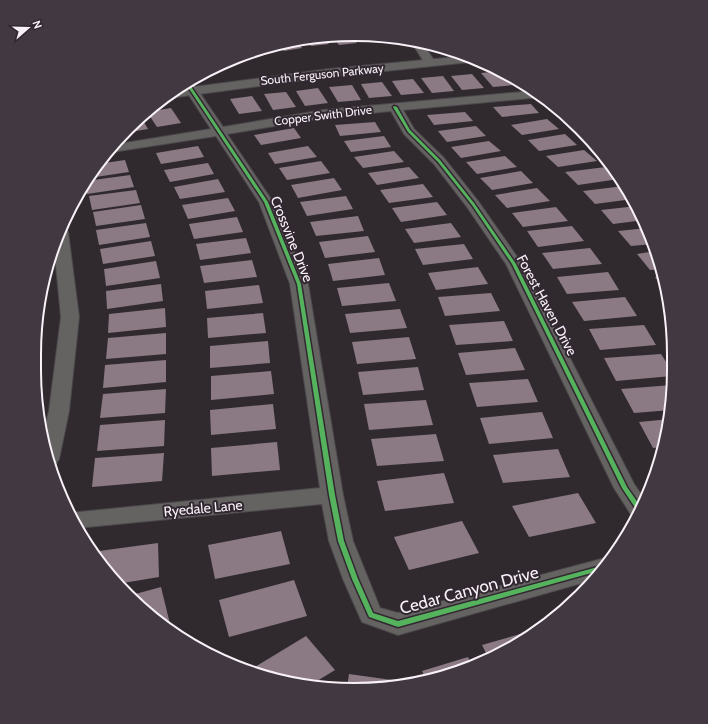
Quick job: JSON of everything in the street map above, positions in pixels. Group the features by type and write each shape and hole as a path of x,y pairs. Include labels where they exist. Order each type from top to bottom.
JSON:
{"street":[{"name":"South Ferguson Parkway","path":"407,52 423,52 445,55"},
{"name":"South Ferguson Parkway","path":"194,86 329,73 423,52"},
{"name":"Crossvine Drive","path":"191,87 218,131 266,202 299,284 332,496"},
{"name":"Copper Swith Drive","path":"119,148 323,114 529,95"},
{"name":"Forest Haven Drive","path":"395,107 409,131 439,161 473,204 514,264 626,488 637,505"},
{"path":"51,446 59,411 70,317 61,244"},
{"name":"Ryedale Lane","path":"79,519 332,496"},
{"name":"Cedar Canyon Drive","path":"332,496 341,541 355,579 371,615 398,624 594,570"}],"building":[{"path":"355,41 357,43 339,45 336,42"},
{"path":"328,43 329,44 311,46 310,44"},
{"path":"300,46 302,48 284,51 283,50 293,47"},
{"path":"490,72 513,85 493,87 481,73"},
{"path":"472,74 484,88 462,90 451,76"},
{"path":"443,76 454,91 432,93 421,78"},
{"path":"413,79 424,93 401,95 392,81"},
{"path":"382,82 392,96 369,98 361,84"},
{"path":"352,85 361,100 338,102 329,87"},
{"path":"318,88 328,103 305,106 296,91"},
{"path":"286,92 296,107 273,110 264,94"},
{"path":"252,96 262,111 239,114 230,99"},
{"path":"531,104 539,113 502,117 493,107"},
{"path":"171,108 181,123 157,127 150,117 158,110"},
{"path":"465,112 473,121 434,125 427,115"},
{"path":"547,119 559,129 522,135 511,125"},
{"path":"375,122 381,132 340,136 335,125"},
{"path":"144,123 148,129 135,131"},
{"path":"476,126 486,136 447,142 438,131"},
{"path":"294,128 301,138 261,145 254,135"},
{"path":"565,134 577,145 539,151 528,140"},
{"path":"384,136 391,147 351,152 344,141"},
{"path":"489,141 501,151 461,158 451,147"},
{"path":"198,146 204,157 161,164 156,153"},
{"path":"308,146 317,157 275,164 268,153"},
{"path":"584,150 597,161 558,167 546,156"},
{"path":"394,151 404,162 363,168 354,157"},
{"path":"505,156 517,167 477,174 466,162"},
{"path":"125,160 129,172 96,177 106,163"},
{"path":"321,161 330,173 287,180 279,168"},
{"path":"208,163 214,174 170,182 164,170"},
{"path":"409,167 419,178 377,185 368,173"},
{"path":"605,167 614,180 578,185 565,172"},
{"path":"521,171 533,183 492,190 480,178"},
{"path":"130,175 134,187 87,194 87,192 94,180"},
{"path":"334,178 342,190 298,198 291,185"},
{"path":"218,179 225,192 180,199 174,187"},
{"path":"423,184 433,197 389,203 380,190"},
{"path":"618,187 626,200 595,204 583,191"},
{"path":"537,188 550,201 507,208 495,195"},
{"path":"136,190 140,203 92,210 89,196"},
{"path":"346,196 353,209 307,216 300,202"},
{"path":"228,198 235,211 188,219 182,205"},
{"path":"437,202 447,215 401,222 392,208"},
{"path":"141,205 145,219 96,226 93,212"},
{"path":"556,207 568,221 523,227 512,213"},
{"path":"630,207 637,221 613,224 601,210"},
{"path":"358,216 364,231 316,236 310,222"},
{"path":"237,217 243,232 194,239 189,224"},
{"path":"146,223 150,237 99,245 96,230"},
{"path":"451,223 461,237 414,243 405,229"},
{"path":"572,226 584,241 538,247 527,231"},
{"path":"641,229 647,245 631,246 618,231"},
{"path":"368,236 375,252 325,258 319,242"},
{"path":"246,238 251,253 200,260 196,244"},
{"path":"151,241 155,256 103,264 100,249"},
{"path":"464,244 473,259 423,265 415,249"},
{"path":"590,248 602,264 553,269 542,253"},
{"path":"650,252 655,270 650,270 637,254"},
{"path":"379,258 385,275 333,281 328,264"},
{"path":"252,260 257,277 204,283 200,266"},
{"path":"156,261 160,278 106,286 104,269"},
{"path":"478,267 488,284 436,290 428,273"},
{"path":"608,272 619,290 567,294 557,277"},
{"path":"389,283 396,301 342,306 337,288"},
{"path":"161,284 163,301 107,309 106,291"},
{"path":"259,285 263,303 207,309 205,291"},
{"path":"491,293 500,311 445,316 438,297"},
{"path":"625,297 637,316 584,321 572,302"},
{"path":"165,308 166,327 108,333 109,314"},
{"path":"400,309 407,328 350,333 345,314"},
{"path":"263,313 266,333 208,338 207,318"},
{"path":"504,321 513,341 456,345 449,325"},
{"path":"644,325 656,345 600,350 589,329"},
{"path":"166,333 166,354 106,359 108,338"},
{"path":"409,337 416,359 357,364 352,342"},
{"path":"268,341 270,363 210,368 210,346"},
{"path":"515,348 525,370 466,375 458,353"},
{"path":"661,354 667,363 667,376 616,381 604,358"},
{"path":"166,360 166,382 103,388 105,365"},
{"path":"418,367 424,390 363,395 358,372"},
{"path":"271,371 274,394 211,400 211,376"},
{"path":"528,379 538,402 477,407 469,383"},
{"path":"666,385 664,411 634,413 621,389"},
{"path":"166,389 165,413 100,418 103,394"},
{"path":"426,400 433,425 369,430 364,404"},
{"path":"273,404 276,429 211,435 210,410"},
{"path":"542,412 553,438 489,444 480,418"},
{"path":"165,420 164,446 97,451 100,425"},
{"path":"663,420 657,448 653,448 639,422"},
{"path":"436,434 444,461 377,466 371,439"},
{"path":"277,442 280,470 212,476 211,448"},
{"path":"558,449 570,477 503,483 493,455"},
{"path":"164,453 162,481 92,487 95,458"},
{"path":"444,473 454,503 385,511 377,481"},
{"path":"578,493 596,523 529,537 512,506"},
{"path":"462,521 479,553 409,570 394,537"},
{"path":"281,531 290,564 215,579 208,545"},
{"path":"158,543 159,577 125,583 99,551"},
{"path":"294,580 307,616 229,637 219,600"},
{"path":"161,587 170,623 163,618 136,594"},
{"path":"523,633 486,654 482,645"},
{"path":"306,636 335,670 318,680 293,677 255,667"},
{"path":"468,657 470,661 424,675 422,671"},
{"path":"349,674 393,680 374,682 348,683"}],"cycle path":[{"path":"190,88 266,202 299,284 332,495 341,541 355,579 371,615 398,624 594,570"},
{"path":"395,107 409,131 439,161 473,204 514,264 625,488 636,505"}]}
